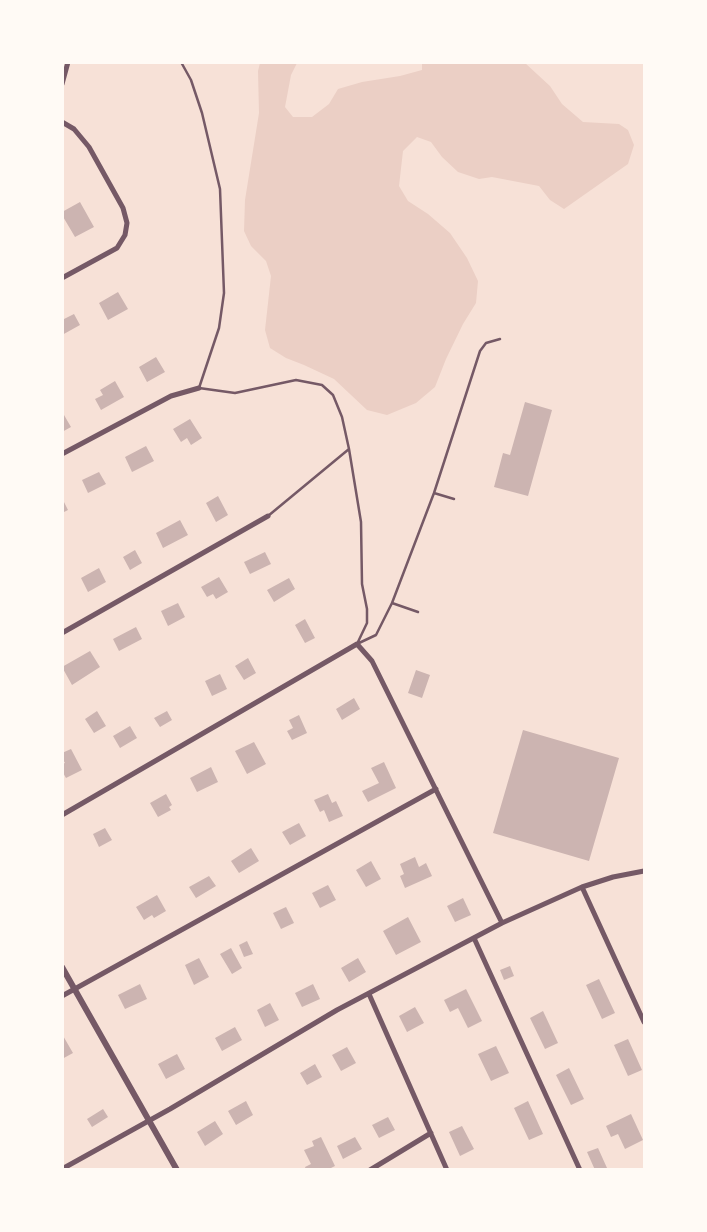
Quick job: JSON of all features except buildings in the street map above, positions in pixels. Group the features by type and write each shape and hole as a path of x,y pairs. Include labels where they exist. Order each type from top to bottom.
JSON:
{"street":[{"path":"62,84 68,62"},
{"path":"62,122 74,128 89,147 123,208 127,223 125,235 117,248 62,278"},
{"path":"62,454 171,396 199,388"},
{"path":"62,633 268,516"},
{"path":"62,815 358,644 372,661 502,922"},
{"path":"62,996 436,788"},
{"path":"62,1169 149,1121 337,1010 502,922 582,887 613,877 644,871"},
{"path":"582,887 644,1022"},
{"path":"474,938 580,1170"},
{"path":"62,967 176,1170"},
{"path":"369,994 447,1170"},
{"path":"370,1170 431,1133"}],"lane":[{"path":"181,62 202,113 220,189 224,293 219,328 199,388 235,393 296,380 322,385 333,395 342,418 349,449 361,522 362,584 367,609 366,623 358,644"},
{"path":"358,644 376,635 392,603 434,492 480,351 486,343 500,339"},
{"path":"268,516 349,449"},
{"path":"434,492 454,499"},
{"path":"392,603 418,612"}],"shaded area":[{"path":"260,63 297,63 291,75 285,107 293,117 312,117 329,104 338,89 362,82 400,76 422,70 422,63 525,63 550,86 562,104 583,122 619,124 628,130 634,145 628,164 564,209 550,200 539,186 492,177 479,179 458,172 442,157 431,142 417,137 403,151 399,186 408,201 428,214 450,233 467,258 478,281 476,303 463,324 435,387 416,403 387,415 367,410 334,379 286,358 270,348 265,330 271,276 266,261 251,246 244,231 245,200 259,113 258,71"}]}
